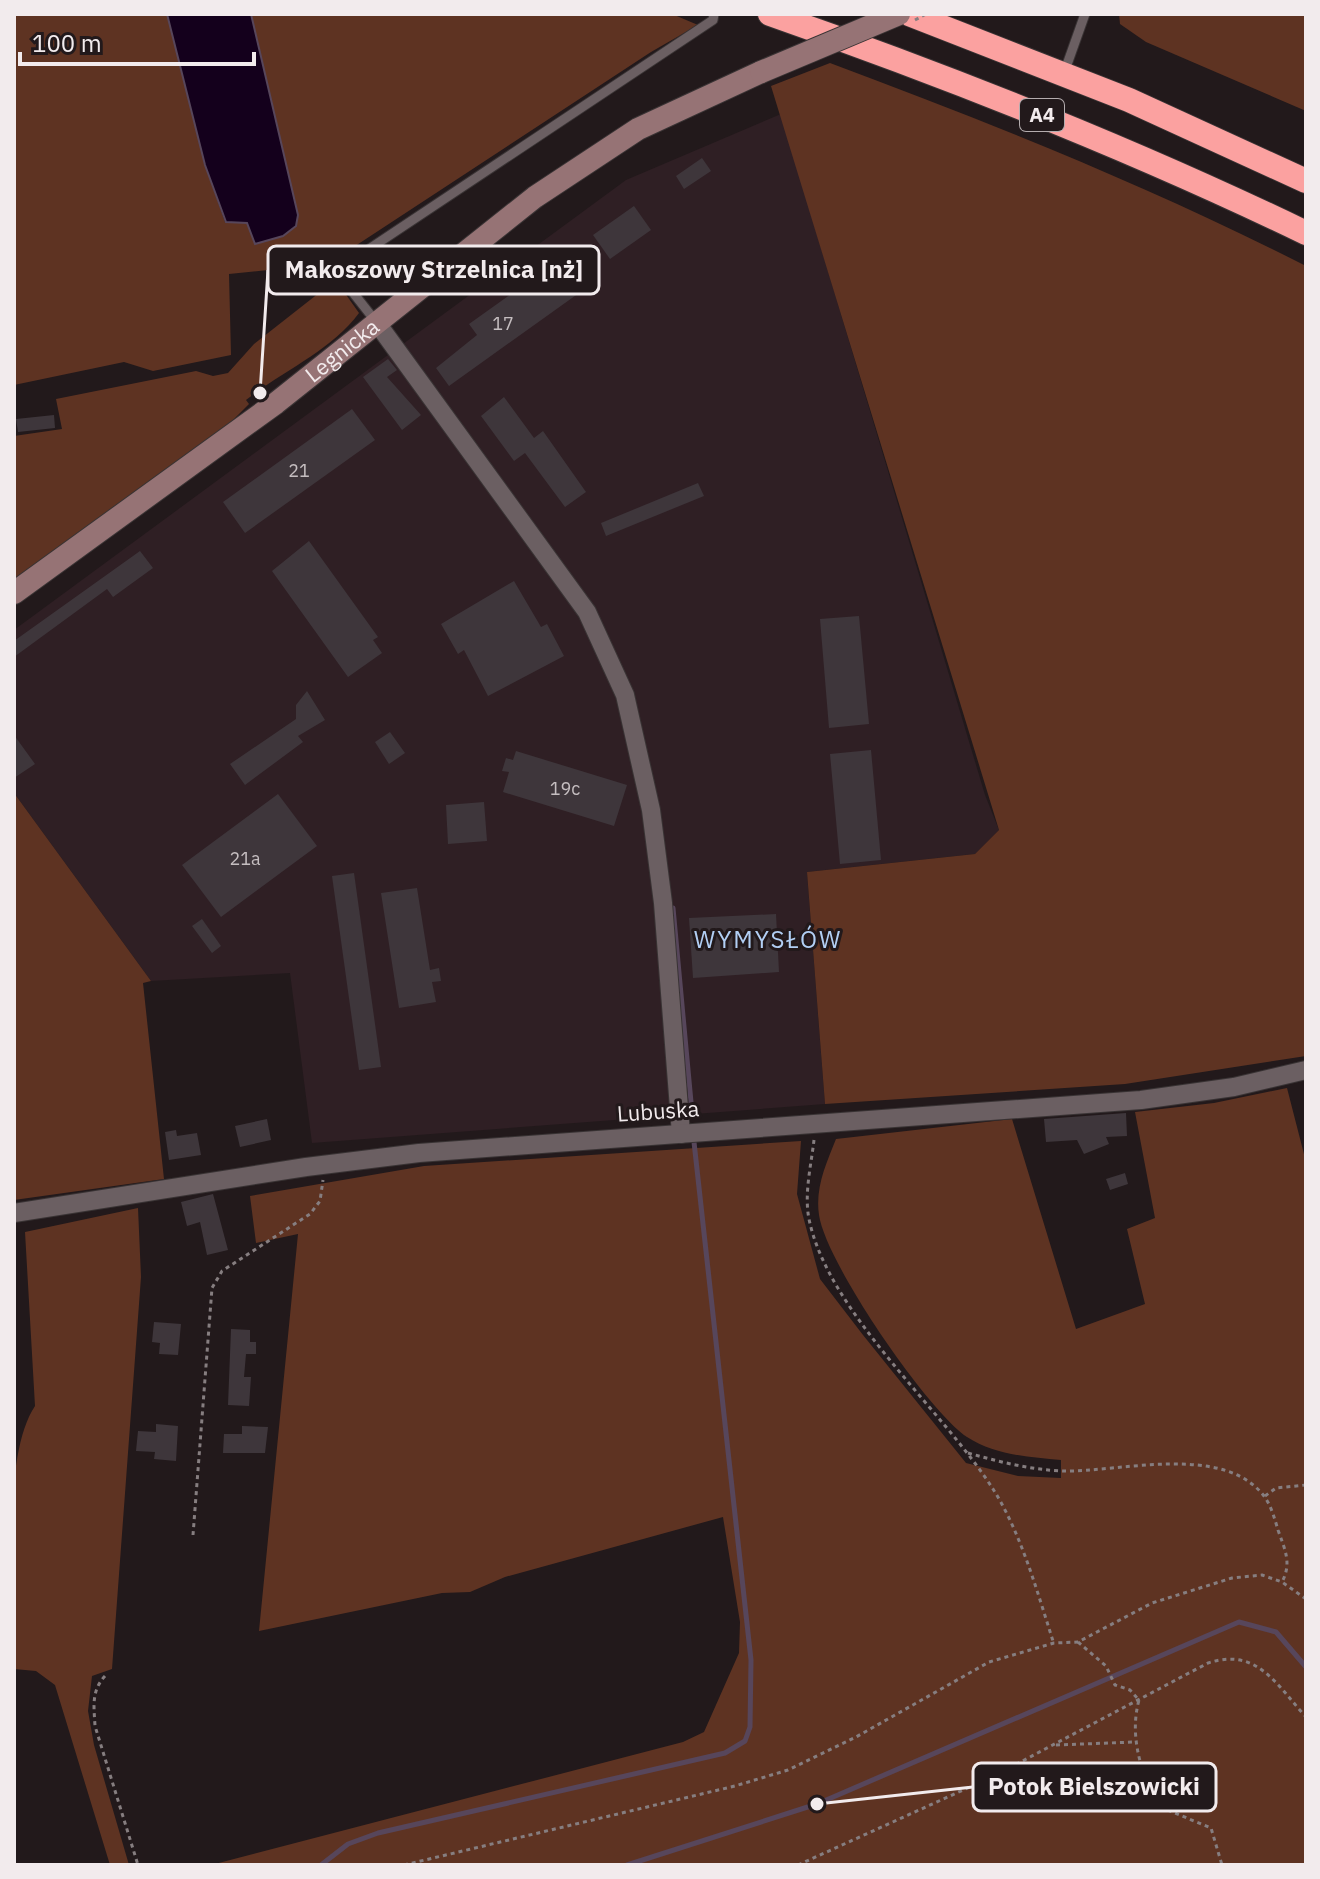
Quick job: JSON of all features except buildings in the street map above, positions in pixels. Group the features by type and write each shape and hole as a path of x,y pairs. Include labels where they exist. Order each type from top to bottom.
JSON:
{"highway":[{"name":"A4","path":"770,14 1033,111 1306,233"},
{"name":"A4","path":"909,14 1064,73 1306,181"}],"main road":[{"name":"Legnicka","path":"14,593 276,403 535,197 586,162 638,129 761,72 899,14"}],"street":[{"path":"377,323 587,612 625,695 653,826 681,1134"},
{"name":"Lubuska","path":"14,1213 419,1153 1141,1100 1234,1087 1306,1070"}],"lane":[{"path":"377,323 336,271 713,20 714,14"},
{"path":"1064,73 1085,14"}],"path":[{"path":"816,1125 808,1188 809,1219 828,1274 910,1384 968,1453 1007,1517 1054,1643"},
{"path":"193,1535 212,1288 222,1271 310,1214 320,1201 326,1165"},
{"path":"968,1453 1015,1466 1062,1471 1195,1465 1229,1473 1264,1497 1288,1557 1289,1569 1282,1582"},
{"path":"1264,1497 1276,1488 1306,1485"},
{"path":"404,1865 735,1786 788,1770 856,1737 968,1672 1054,1643 1078,1642 1152,1603 1232,1578 1262,1575 1282,1582 1306,1599"},
{"path":"1078,1642 1110,1673 1115,1685 1130,1690 1139,1700"},
{"path":"798,1865 994,1776 1208,1663 1229,1656 1252,1662 1306,1717"},
{"path":"105,1676 97,1685 93,1702 95,1726 114,1797 138,1865"},
{"path":"1139,1700 1132,1723 1135,1742 1158,1806 1211,1828 1222,1865"},
{"path":"1053,1745 1135,1742"}],"shaded area":[{"path":"14,14 167,14 205,165 225,222 248,223 298,215 251,14 672,14 698,25 651,52 343,254 307,266 229,274 231,355 153,371 124,362 14,385"},
{"path":"167,14 251,14 298,215 296,226 283,236 255,244 247,223 226,222 205,165"},
{"path":"1119,14 1306,14 1306,111 1146,42 1120,24"},
{"path":"830,63 1071,158 1190,210 1306,266 1306,1056 1125,1084 825,1104 807,872 975,854 999,830 771,86"},
{"path":"781,114 985,795 999,830 975,854 807,872 825,1104 312,1143 290,973 151,981 14,793 14,630 626,180"},
{"path":"324,289 342,289 359,313 348,326 321,349 246,400 249,404 219,434 14,583 14,436 62,429 56,399 196,371 213,376 228,373 254,344"},
{"path":"14,793 151,981 143,983 164,1179 14,1200"},
{"path":"1287,1088 1306,1162 1306,1865 211,1865 683,1742 704,1732 739,1653 740,1622 723,1517 505,1577 470,1592 442,1593 259,1631 298,1234 256,1243 250,1196 424,1166 801,1141 797,1194 820,1279 863,1335 966,1463 1018,1476 1061,1478 1061,1460 1000,1451 967,1437 928,1398 881,1334 839,1266 819,1215 820,1186 836,1139 1012,1119 1076,1329 1145,1304 1127,1229 1155,1218 1135,1112 1214,1103"},
{"path":"138,1208 141,1277 112,1669 92,1676 88,1711 94,1745 129,1865 110,1865 55,1685 36,1671 14,1669 11,1533 17,1460 24,1430 35,1406 25,1232"}],"waterway":[{"path":"673,908 692,1113"},
{"path":"321,1865 348,1844 378,1833 725,1753 745,1741 750,1727 751,1660 694,1142"},
{"path":"627,1865 817,1804 1239,1622 1276,1632 1306,1667"}],"place":[{"name":"Makoszowy Strzelnica [nż]","path":"260,393"},
{"name":"Potok Bielszowicki","path":"817,1804"}],"district":[{"name":"WYMYSŁÓW","path":"768,940"}]}
